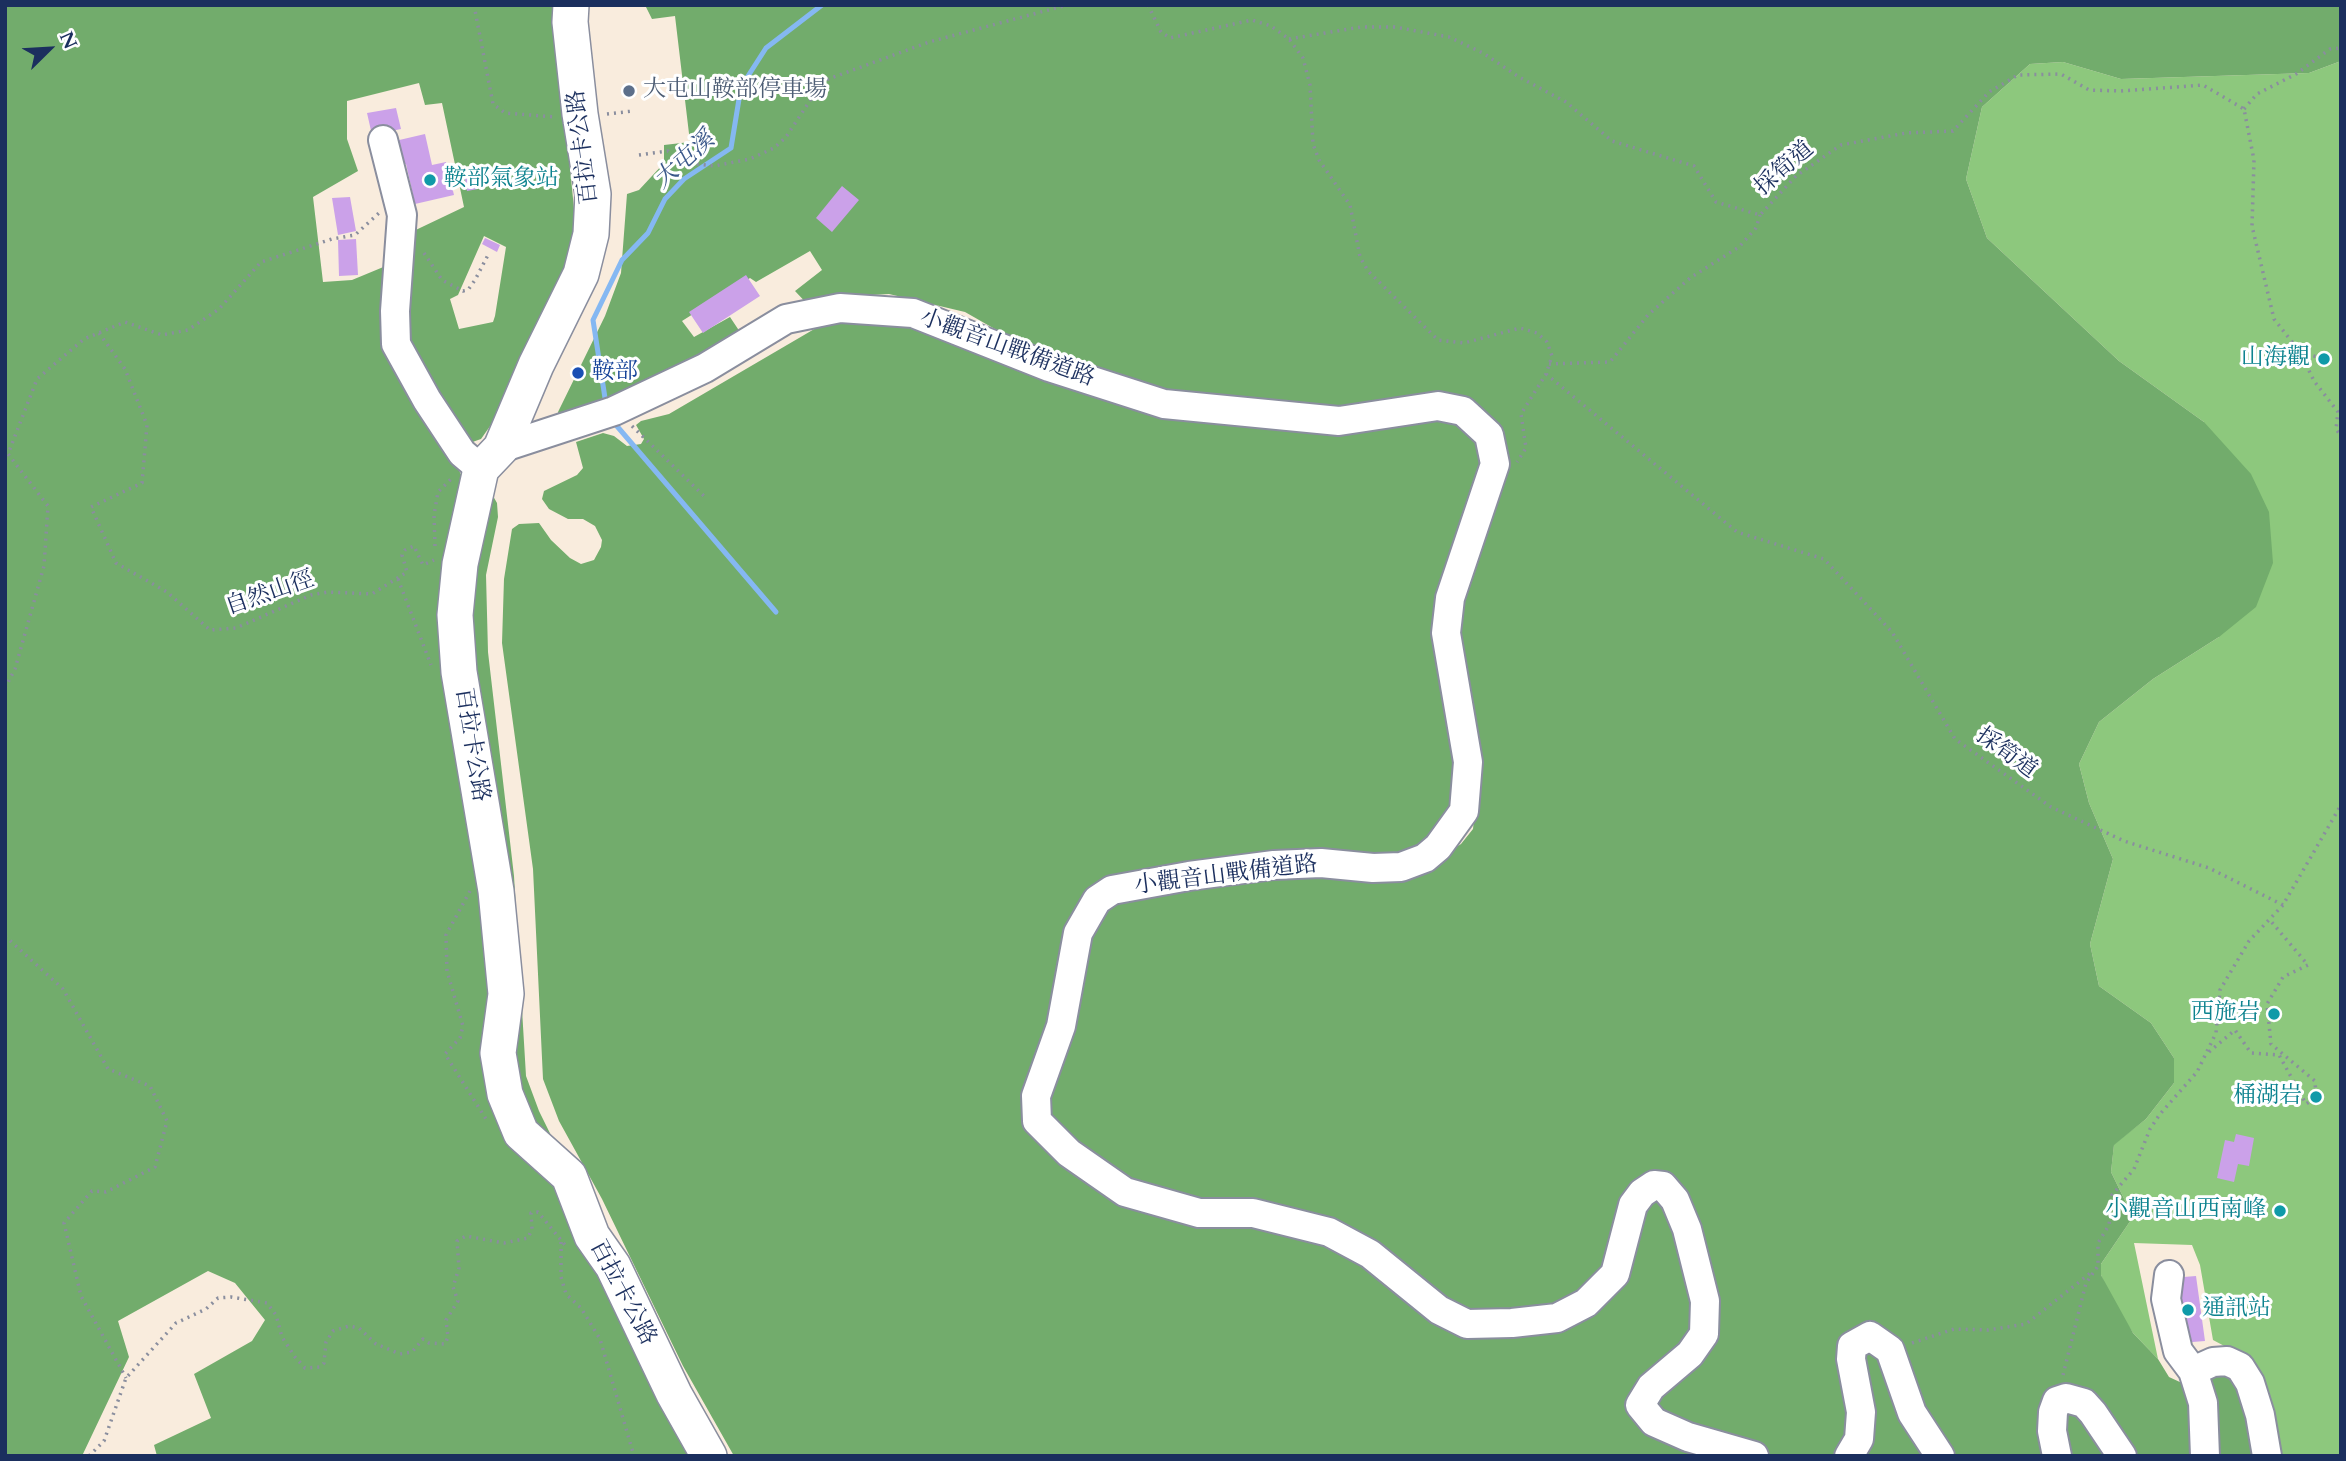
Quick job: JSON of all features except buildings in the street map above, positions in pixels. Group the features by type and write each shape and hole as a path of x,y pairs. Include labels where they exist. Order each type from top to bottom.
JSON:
{"main road":[{"name":"百拉卡公路","path":"570,5 569,22 580,114 593,194 591,234 581,274 536,365 484,459 467,523 455,615 459,672 496,891 506,994 498,1053 505,1094 521,1133 569,1176 592,1236 613,1266 674,1394 709,1456"}],"street":[{"path":"383,141 400,205 396,344 427,400 484,459"},
{"name":"小觀音山戰備道路","path":"484,459 607,413 705,368 786,319 840,308 913,313 1049,367 1164,404 1339,421 1438,406 1463,411 1489,435 1495,464 1450,598 1446,633 1468,762 1464,811 1452,831 1425,858 1401,867 1373,868 1321,863 1274,865 1112,890 1097,900 1078,933 1061,1026 1036,1096 1037,1122 1069,1153 1125,1192 1199,1213 1253,1213 1329,1232 1370,1254 1439,1310 1467,1324 1557,1318 1586,1303 1615,1275 1633,1205 1642,1193 1654,1185 1663,1186 1675,1199 1687,1229 1705,1301 1704,1334 1690,1354 1651,1387 1640,1405 1654,1422 1723,1452 1754,1456"},
{"path":"2169,1275 2166,1298 2178,1352 2193,1371 2203,1403 2205,1456"},
{"path":"1849,1456 1858,1439 1861,1412 1852,1346 1870,1336 1890,1350 1912,1413 1940,1456"},
{"path":"2193,1371 2220,1362 2240,1367 2250,1384 2260,1415 2267,1456"},
{"path":"2057,1456 2052,1431 2057,1401 2066,1398 2084,1403 2122,1456"}],"path":[{"path":"474,5 493,104 505,113 568,116"},
{"path":"639,155 668,151 678,162 713,166 750,159 774,148 786,137 823,81 941,38 1067,5"},
{"path":"1148,5 1156,24 1170,38 1252,20 1271,26 1289,39 1303,58 1310,85 1313,144 1319,160 1350,205 1360,257 1368,271 1438,340 1464,343 1520,328 1536,333 1547,342 1552,356 1546,374 1521,414 1526,448 1487,493"},
{"name":"採筍道","path":"1289,39 1361,27 1395,27 1449,37 1483,52 1519,77 1566,102 1612,141 1694,166 1716,202 1760,215 1796,176 1841,145 1906,133 1953,131 1989,92 2018,75 2061,74 2089,90 2120,91 2203,85 2244,109"},
{"path":"2341,48 2330,49 2296,74 2257,94 2244,109 2254,160 2252,226 2274,319 2300,352 2314,381 2338,412 2336,429 2341,436"},
{"path":"605,114 633,111"},
{"path":"5,688 15,669 44,566 48,506 8,454 37,379 84,340 125,322 162,335 188,330 219,309 261,262 332,239 355,235 400,205 432,268 455,288 468,290 488,255"},
{"path":"1549,364 1610,362 1648,315 1690,278 1739,247 1756,228 1760,215"},
{"name":"自然山徑","path":"99,334 125,369 147,425 142,483 91,507 116,563 167,592 210,630 236,628 311,595 328,592 372,594 398,579"},
{"path":"2300,352 2324,359"},
{"name":"採筍道","path":"1546,374 1737,532 1824,559 1892,632 1955,739 2051,807 2123,841 2209,868 2283,905"},
{"path":"607,413 659,449 707,499"},
{"path":"435,675 398,579 407,572 402,555 405,550 414,546 424,565 436,558 434,515 438,492 484,459"},
{"path":"2057,1401 2087,1283 2098,1266 2098,1243 2109,1225 2112,1195 2134,1168 2150,1129 2179,1090 2197,1072 2216,1033 2220,990 2249,941 2283,905 2341,805"},
{"path":"473,886 446,935 447,971 463,1026 460,1038 445,1054 480,1114 488,1121"},
{"path":"2205,1057 2235,1030 2251,1054 2279,1055 2306,1104 2316,1097 2315,1081 2271,1044 2267,1004 2283,977 2308,965 2269,919"},
{"path":"5,936 63,989 108,1069 150,1086 167,1121 156,1167 106,1192 92,1191 64,1223 81,1296 126,1378"},
{"path":"89,1456 104,1441 126,1378 176,1323 205,1309 218,1298 231,1297 267,1303 276,1315 282,1337 304,1368 320,1367 324,1363 326,1342 333,1331 349,1326 359,1328 376,1345 400,1354 412,1352 423,1339 445,1344 449,1336 446,1320 458,1301 453,1286 459,1268 457,1241 466,1236 504,1243 528,1238 532,1229 531,1213 538,1212 561,1240 561,1277 566,1294 580,1308 600,1339 634,1456"},
{"path":"561,1240 567,1238"},
{"path":"1890,1350 1954,1329 1988,1330 2026,1324 2098,1266"}],"green space":[{"path":"5,5 561,5 558,46 576,229 561,292 500,412 481,439 464,445 456,464 463,479 489,489 497,503 498,517 486,575 488,652 514,876 526,1076 539,1111 575,1184 718,1456 157,1456 154,1445 211,1418 194,1374 252,1341 265,1320 235,1283 208,1271 118,1321 129,1357 82,1456 5,1456","holes":["419,83 425,105 442,103 464,207 401,237 393,263 352,280 323,282 313,197 358,171 347,139 347,101","484,236 506,247 495,316 493,322 459,329 450,299 458,295"]},
{"path":"645,5 2341,5 2341,61 2309,73 2121,79 2063,62 2030,64 1982,107 1966,179 1987,238 2119,361 2204,422 2251,474 2269,512 2273,563 2256,607 2219,637 2153,679 2099,722 2079,764 2089,803 2113,859 2090,944 2099,986 2151,1023 2174,1058 2174,1083 2146,1119 2114,1145 2111,1172 2133,1217 2101,1264 2101,1275 2133,1333 2158,1359 2169,1377 2182,1383 2210,1374 2223,1373 2231,1379 2241,1396 2258,1456 2129,1456 2074,1392 2050,1456 1952,1456 1859,1327 1850,1431 1840,1456 1773,1456 1650,1408 1707,1343 1663,1178 1603,1275 1564,1307 1461,1315 1369,1245 1130,1187 1042,1115 1084,937 1109,900 1252,874 1432,863 1461,844 1473,829 1480,760 1453,645 1492,423 1229,401 1141,386 1051,361 965,312 889,294 836,297 812,309 795,291 822,270 810,251 756,282 750,278 682,321 694,337 730,317 744,338 705,361 558,419 558,412 605,316 621,273 627,194 639,190 664,163 664,145 690,142 675,16 652,19"},
{"path":"2341,61 2341,1456 2272,1456 2230,1349 2213,1340 2200,1265 2192,1245 2134,1243 2158,1359 2133,1333 2114,1305 2101,1275 2101,1264 2133,1217 2111,1172 2114,1144 2146,1119 2174,1083 2174,1058 2151,1023 2099,986 2090,944 2113,859 2089,803 2079,764 2099,722 2153,679 2219,637 2204,422 2119,361 1987,238 1966,179 1982,107 2030,64 2063,62 2121,79 2309,73"},
{"path":"875,308 1094,391 1454,418 1479,444 1483,470 1446,578 1458,727 1460,815 1413,856 1106,887 1028,1107 1108,1196 1318,1238 1361,1259 1438,1321 1583,1313 1637,1207 1656,1198 1666,1206 1695,1305 1689,1337 1639,1392 1692,1448 1696,1456 734,1456 683,1366 602,1199 559,1121 543,1079 533,869 502,643 504,579 512,529 519,524 539,523 551,540 570,558 581,564 594,560 601,547 602,540 595,526 583,519 568,519 549,509 542,499 544,491 577,475 583,468 576,442 603,433 614,436 627,446 641,444 644,439 636,425 641,421 669,414 840,314"},
{"path":"1863,1349 1876,1350 1930,1456 1858,1456"},
{"path":"2065,1413 2074,1415 2095,1433 2109,1456 2064,1456"}],"waterway":[{"name":"大屯溪","path":"605,398 593,320 622,260 648,233 665,199 684,179 731,148 741,87 766,48 822,5"},
{"name":"大屯溪","path":"616,425 776,612"}],"place":[{"name":"大屯山鞍部停車場","path":"629,91"},
{"name":"鞍部氣象站","path":"430,180"},
{"name":"山海觀","path":"2324,359"},
{"name":"鞍部","path":"578,373"},
{"name":"西施岩","path":"2274,1014"},
{"name":"桶湖岩","path":"2316,1097"},
{"name":"小觀音山西南峰","path":"2280,1211"},
{"name":"通訊站","path":"2188,1310"}]}
